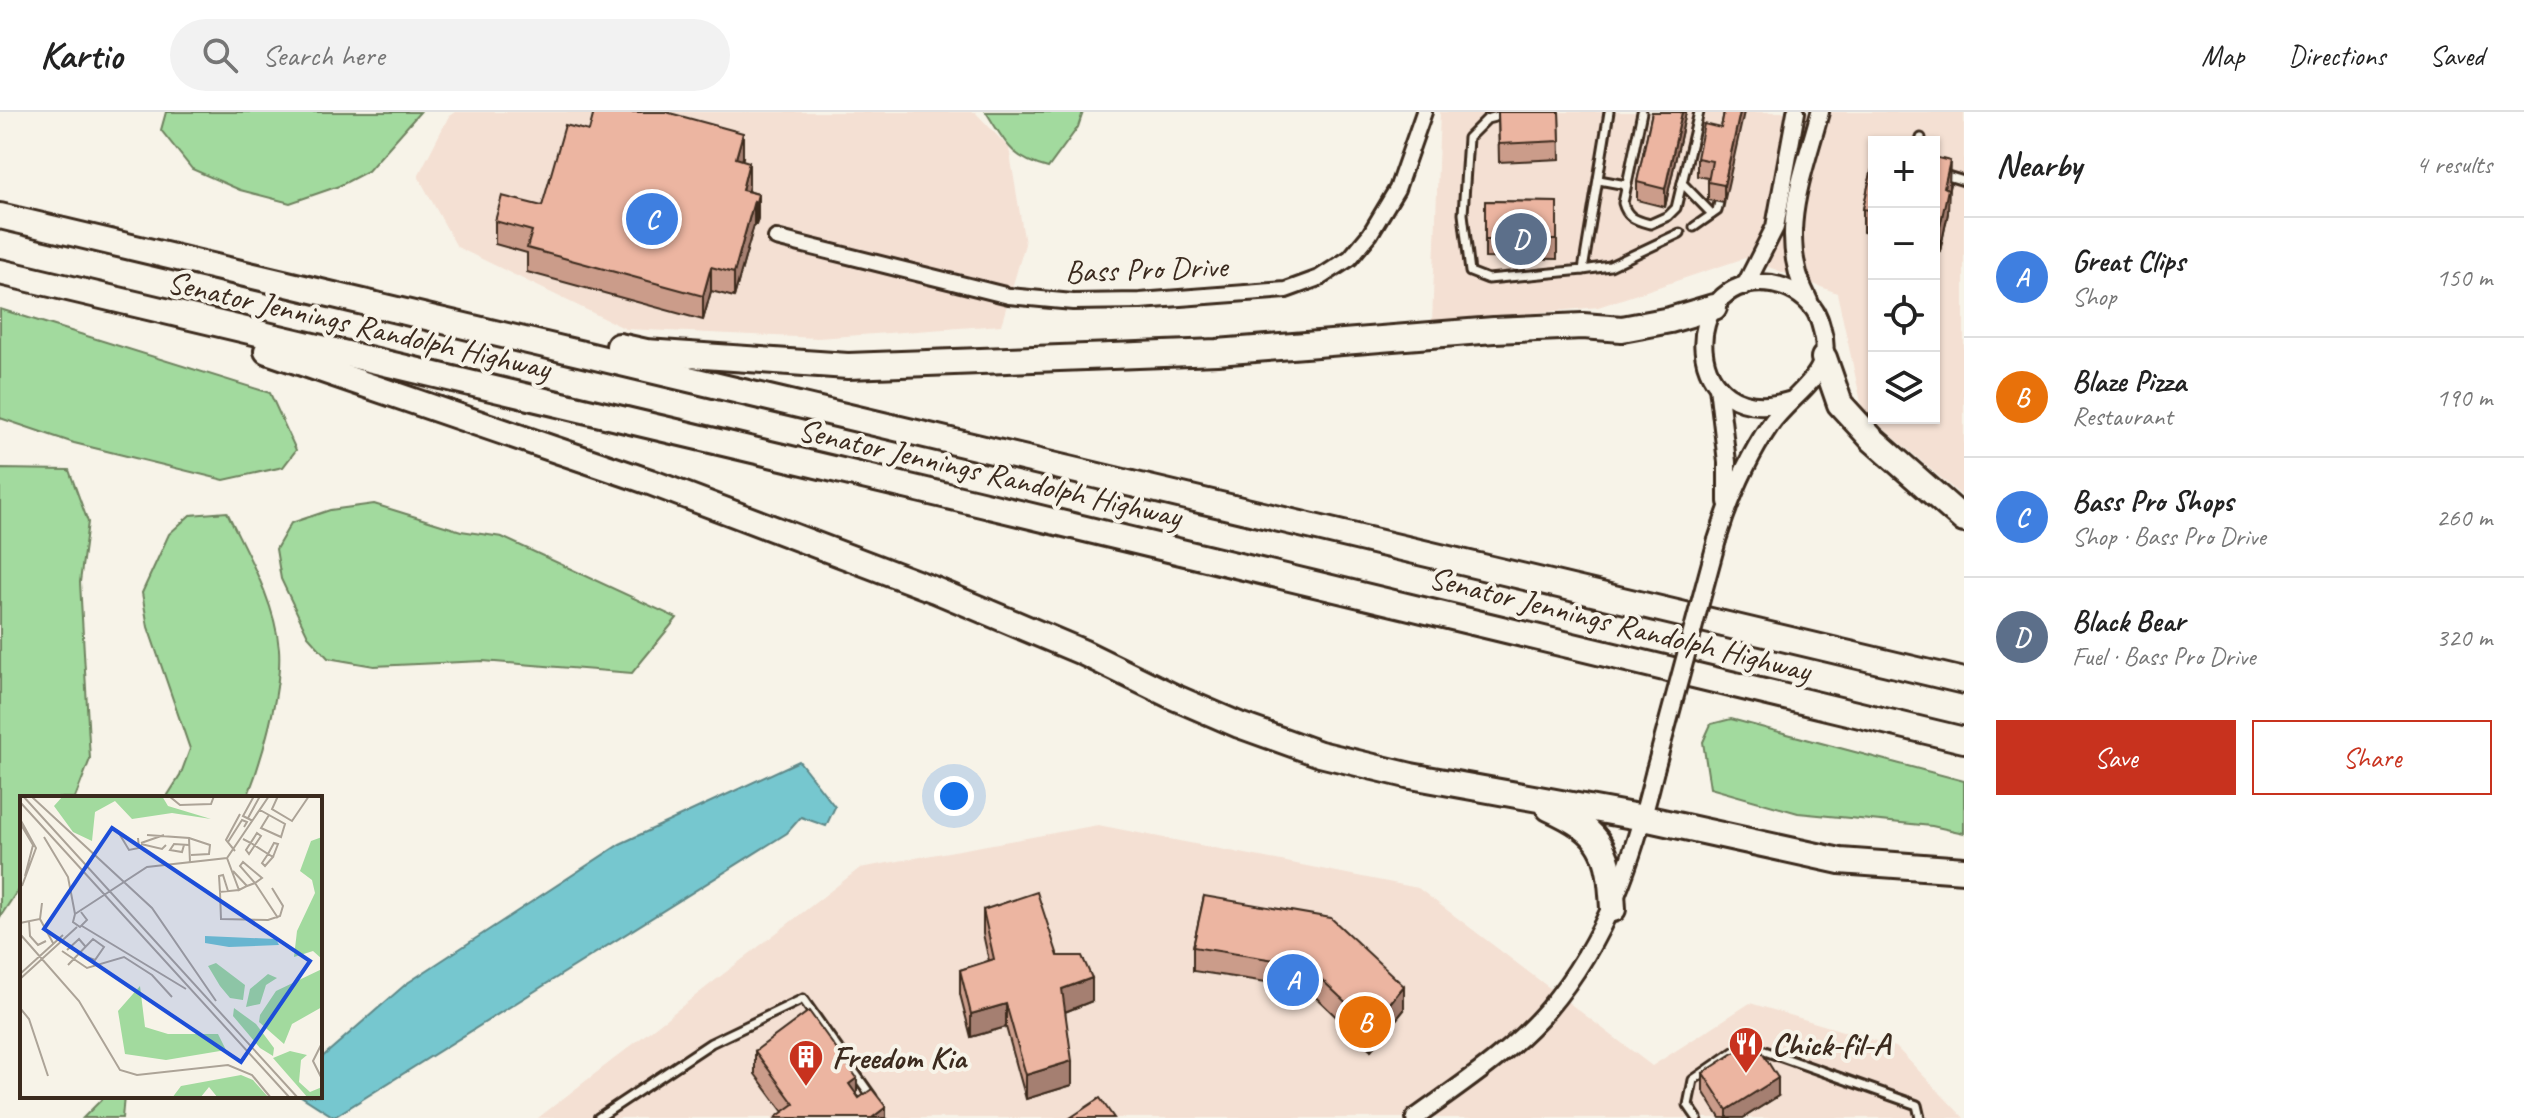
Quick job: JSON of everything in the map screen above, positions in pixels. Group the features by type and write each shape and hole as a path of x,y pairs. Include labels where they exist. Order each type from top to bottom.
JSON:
{"highway":[{"name":"Senator Jennings Randolph Highway","path":"0,216 1964,681"},
{"name":"Senator Jennings Randolph Highway","path":"0,272 1964,740"},
{"path":"93,296 335,373 650,482 935,590 1082,652 1174,697 1320,754 1411,776 1644,818 1840,861 1964,870"},
{"path":"344,299 508,324 646,352 848,366 1217,352 1494,330 1583,326 1622,329 1670,320 1714,307"},
{"path":"1824,358 1840,404 1872,439 1964,520"},
{"path":"1521,796 1574,819 1600,843 1611,866 1613,909"}],"street":[{"name":"Bass Pro Drive","path":"776,238 1009,296 1073,302 1140,301 1286,290 1319,278 1350,258 1370,234 1397,189 1424,112"},
{"path":"1745,286 1775,227 1796,112"},
{"path":"1415,1118 1517,1040 1548,1009 1589,951 1613,909 1644,818 1726,508 1771,424 1792,400 1806,390 1824,358 1825,340 1794,264 1792,236 1793,218 1820,112"},
{"path":"1792,400 1773,406 1755,406 1737,401 1710,376 1703,359 1702,341 1714,307 1728,294 1745,286 1763,283 1781,286 1798,293 1812,306"},
{"path":"1718,386 1727,462 1726,508"}],"lane":[{"path":"1514,112 1487,119 1468,138 1463,214 1470,272 1488,279 1610,266 1680,233"},
{"path":"1583,270 1609,112"},
{"path":"1642,112 1623,203 1625,212 1635,220 1650,224 1668,216 1676,208 1699,112"},
{"path":"1940,174 1964,181"},
{"path":"1599,180 1626,185"},
{"path":"1682,183 1712,214"},
{"path":"1694,227 1717,211 1719,202"},
{"path":"598,1118 711,1043 803,999 878,1106"},
{"path":"1697,1118 1688,1105 1693,1080 1745,1044 1917,1105 1920,1118"}],"shaded area":[{"path":"455,112 975,112 1009,148 1025,244 1001,325 818,338 626,329 457,247 418,176 449,116"},
{"path":"1440,112 1964,112 1964,498 1878,424 1940,424 1940,136 1868,136 1868,415 1863,411 1837,293 1745,258 1598,307 1432,323"},
{"path":"1098,825 1418,888 1652,1066 1750,1003 1896,1047 1964,1118 538,1118 860,868"}],"green space":[{"path":"166,112 420,112 368,171 339,186 290,203 240,190 192,169 161,130"},
{"path":"986,112 1083,112 1078,127 1048,168 1025,159 1010,148"},
{"path":"0,309 270,393 296,450 283,467 224,480 74,443 0,418"},
{"path":"0,469 69,470 88,522 80,582 90,759 76,796 20,796 20,887 0,917"},
{"path":"374,504 461,531 502,537 677,618 632,673 483,661 374,666 328,658 308,636 281,579 276,549 291,523 330,510"},
{"path":"227,512 259,578 276,631 279,665 274,704 265,745 248,796 167,796 180,776 190,749 148,627 142,593 169,534 190,515"},
{"path":"1731,719 1964,781 1964,833 1932,826 1798,813 1710,788 1703,742 1711,724"},
{"path":"103,1098 124,1098 122,1118 83,1118"}],"water":[{"path":"799,761 835,807 826,826 801,817 787,833 334,1117 304,1098 322,1098 322,1057 406,984 620,844"}],"building":[{"path":"594,112 666,112 743,133 736,158 749,162 742,190 758,194 734,273 711,267 703,296 527,248 532,231 495,221 502,196 542,206 565,125 589,131"},
{"path":"1498,112 1559,112 1560,141 1499,144"},
{"path":"1652,112 1682,112 1665,189 1637,182"},
{"path":"1724,112 1740,112 1724,185 1708,182 1712,161 1697,158 1704,124 1721,128"},
{"path":"1940,158 1950,161 1944,187 1948,189 1940,227"},
{"path":"1868,187 1868,210 1863,209"},
{"path":"1485,201 1557,202 1557,240 1485,240"},
{"path":"1037,892 1058,956 1082,956 1092,978 1062,989 1072,1061 1026,1075 1006,1004 971,1014 960,970 994,959 983,910"},
{"path":"1204,896 1331,918 1404,986 1371,1026 1306,965 1193,947"},
{"name":"Freedom Kia","path":"809,1011 857,1078 849,1084 859,1098 872,1089 886,1107 874,1118 776,1117 794,1104 755,1051"},
{"path":"1754,1040 1778,1078 1727,1110 1703,1073"},
{"path":"1100,1098 1114,1118 1070,1118"}],"place":[{"name":"Bass Pro Shops","path":"652,219"},
{"name":"Black Bear","path":"1521,239"},
{"name":"Great Clips","path":"1293,980"},
{"name":"Blaze Pizza","path":"1365,1022"},
{"name":"Chick-fil-A","path":"1746,1075"},
{"name":"Freedom Kia","path":"806,1088"}]}
